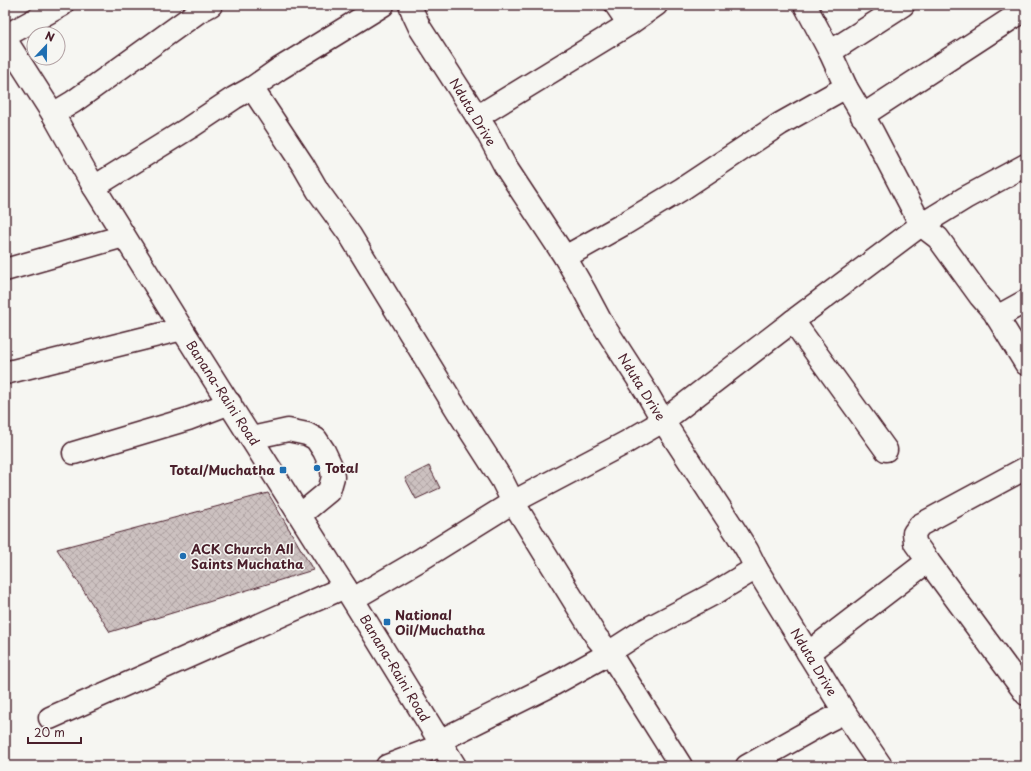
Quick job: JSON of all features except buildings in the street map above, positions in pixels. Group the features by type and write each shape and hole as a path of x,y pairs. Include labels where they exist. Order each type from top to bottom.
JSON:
{"street":[{"path":"5,36 62,5"},
{"path":"94,186 189,128 234,98 383,5"},
{"name":"Nduta Drive","path":"410,5 420,28 487,132 511,176 565,258 600,320 663,421 747,550 756,568 845,713 881,766"},
{"path":"616,5 629,24"},
{"path":"477,117 629,24 656,5"},
{"path":"805,5 830,52 846,87 872,131 921,225 938,238 1023,352"},
{"path":"830,52 903,5"},
{"path":"53,114 73,102 201,7"},
{"path":"862,116 1026,9"},
{"name":"Banana-Raini Road","path":"5,39 53,114 124,236 349,593 455,766"},
{"path":"565,258 682,189 780,124 846,87"},
{"path":"252,88 318,191 350,235 457,410 502,480 513,502 597,638 609,652 681,766"},
{"path":"50,718 349,593 420,560 513,502 640,435 663,421 921,225 965,198 1026,165"},
{"path":"5,270 124,236"},
{"path":"997,317 1026,302"},
{"path":"793,321 886,450"},
{"path":"5,373 182,329"},
{"path":"74,453 188,419 230,403"},
{"path":"251,438 288,430 307,434 316,439 324,451 331,466 333,477 329,491 300,515"},
{"path":"1026,468 920,525 914,533 915,543 1026,694"},
{"path":"808,653 928,561"},
{"path":"387,766 440,743 554,684 599,659 641,632 715,593 756,568"},
{"path":"747,766 827,721 845,713"}],"place":[{"name":"Total","path":"317,468"},
{"name":"Total/Muchatha","path":"283,470"},
{"name":"ACK Church All Saints Muchatha","path":"183,556"},
{"name":"National Oil/Muchatha","path":"387,622"}]}
